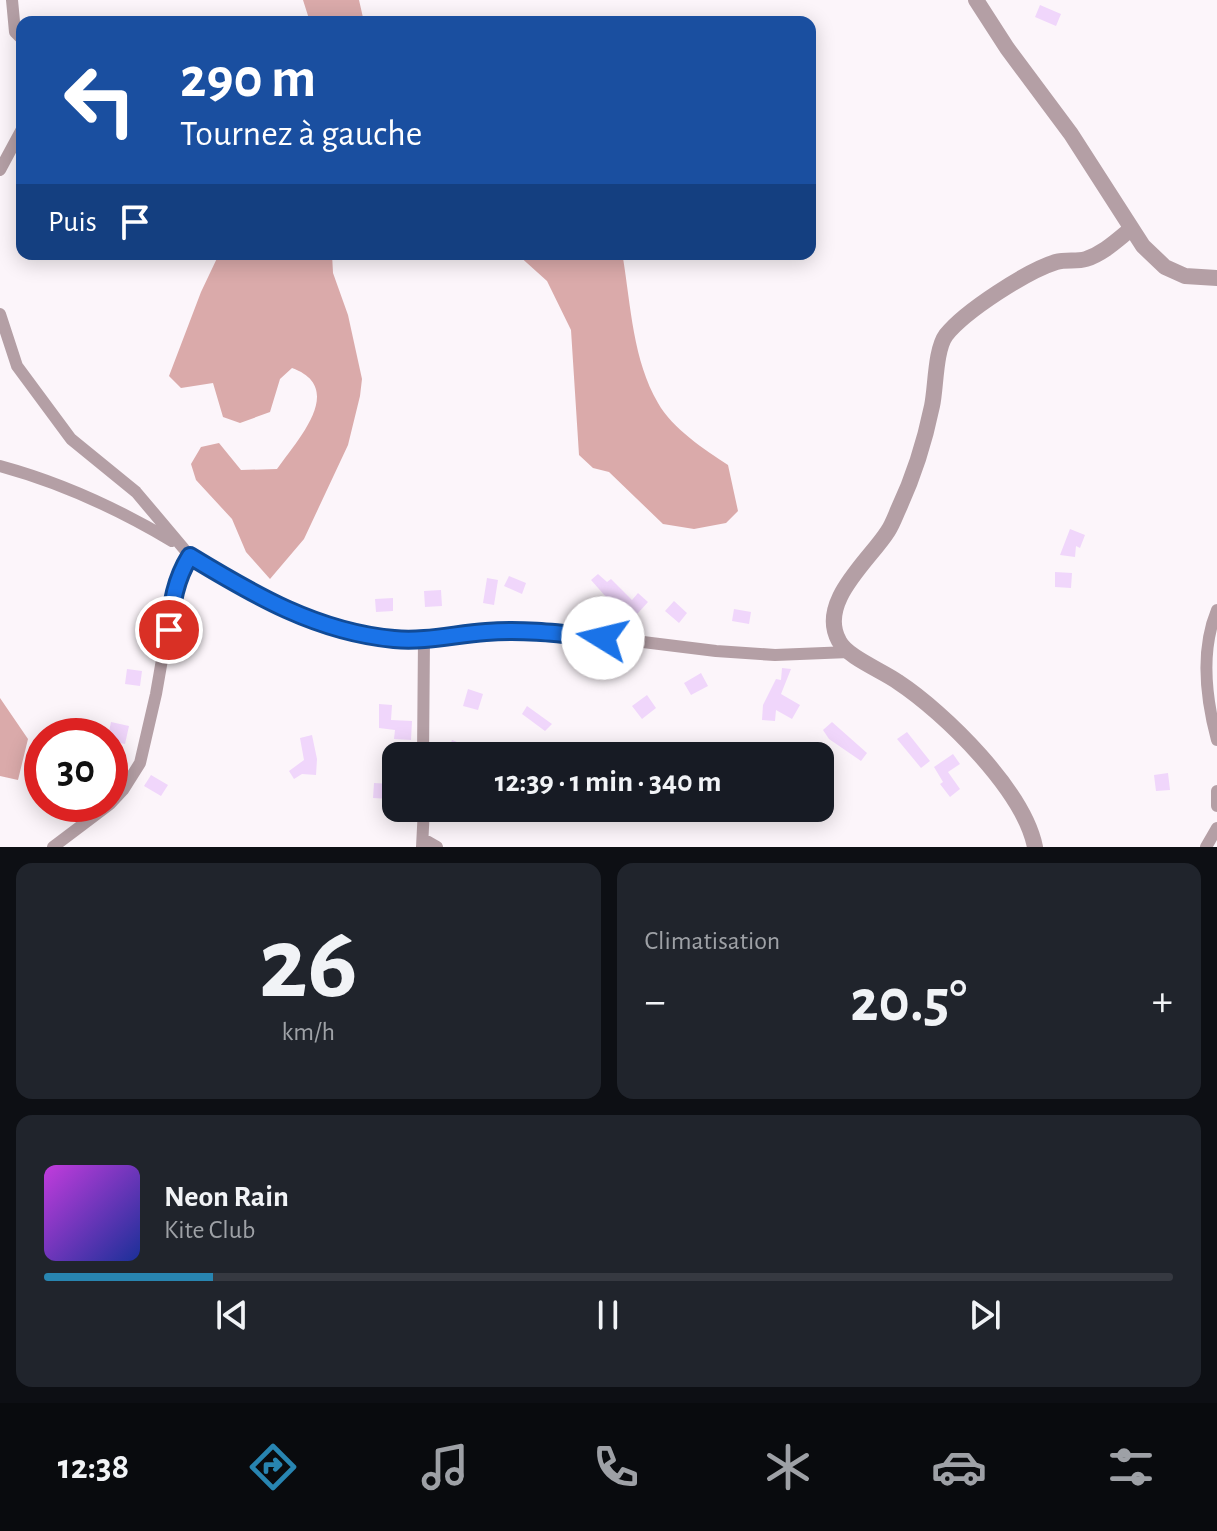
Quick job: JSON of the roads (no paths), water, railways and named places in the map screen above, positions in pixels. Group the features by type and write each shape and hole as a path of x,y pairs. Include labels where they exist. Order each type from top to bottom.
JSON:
{"street":[{"path":"12,0 16,33"},
{"path":"976,0 1007,48 1071,134 1143,246 1165,267 1185,276 1217,278"},
{"path":"0,170 16,140"},
{"path":"1035,847 1010,790 944,721 901,683 849,652 839,642 835,612 845,586 888,532 906,494 932,407 944,337 1018,280 1057,262 1085,259 1104,251 1131,229"},
{"path":"0,314 17,366 53,418 71,439 136,492 178,545 249,593 329,625 394,639 486,632 562,632 716,651 775,655 849,652"},
{"path":"0,466 23,472 86,499 178,545"},
{"path":"128,782 140,763 159,682 174,591 190,556"},
{"path":"1217,610 1210,626 1207,676 1217,740"},
{"path":"423,742 424,638"},
{"path":"1217,791 1217,806"},
{"path":"53,847 86,822"},
{"path":"424,822 423,843 437,847"},
{"path":"1206,847 1217,828"}]}
